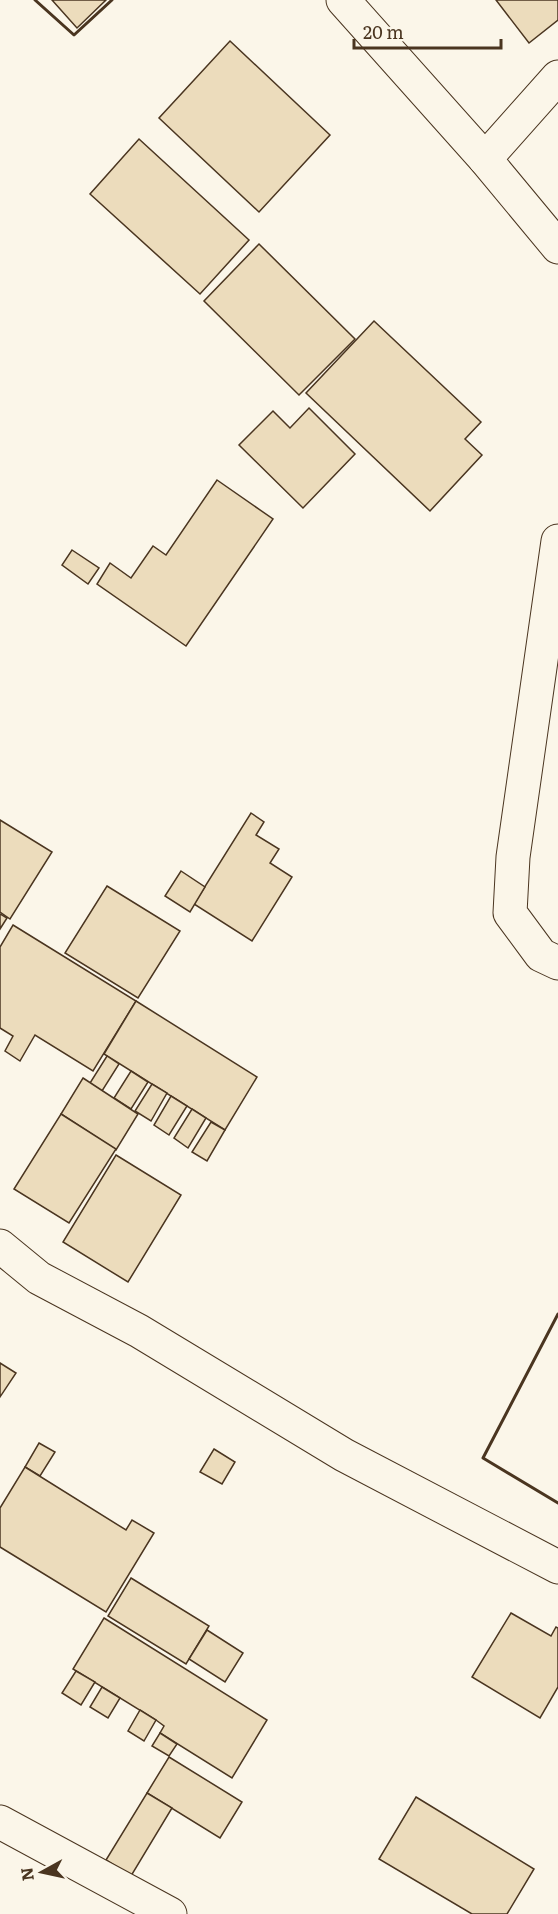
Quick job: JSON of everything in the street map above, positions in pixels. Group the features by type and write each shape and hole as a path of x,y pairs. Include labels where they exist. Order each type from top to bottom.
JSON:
{"street":[{"path":"343,0 484,159 558,247"},
{"path":"484,159 558,77"},
{"path":"558,541 513,857 510,913 542,955 558,963"},
{"path":"0,1246 39,1278 139,1331 344,1455 558,1567"},
{"path":"0,1822 170,1914"}],"building":[{"path":"52,0 106,0 77,28"},
{"path":"496,0 558,0 558,20 529,43"},
{"path":"230,41 330,135 259,212 159,118"},
{"path":"139,139 249,240 200,294 90,194"},
{"path":"259,244 355,339 299,395 204,301"},
{"path":"374,321 481,422 465,439 482,455 430,511 306,393"},
{"path":"309,408 355,454 303,508 239,445 273,411 290,428"},
{"path":"217,480 273,519 186,646 97,584 110,563 131,578 153,546 166,555"},
{"path":"72,550 99,568 88,584 62,565"},
{"path":"251,813 264,822 256,835 279,849 270,863 292,877 252,941 194,904"},
{"path":"0,820 52,852 10,919 0,912"},
{"path":"181,871 205,887 190,912 165,896"},
{"path":"107,886 180,931 138,998 65,953"},
{"path":"0,914 7,918 0,929"},
{"path":"13,925 136,1001 93,1071 35,1035 20,1061 5,1051 13,1036 0,1028 0,947"},
{"path":"136,1001 257,1077 225,1130 104,1054"},
{"path":"107,1056 119,1064 102,1091 90,1083"},
{"path":"131,1071 148,1082 131,1109 114,1098"},
{"path":"83,1078 138,1114 116,1150 61,1114"},
{"path":"152,1084 167,1093 151,1121 135,1111"},
{"path":"171,1096 187,1106 169,1135 154,1125"},
{"path":"192,1109 206,1118 188,1148 174,1138"},
{"path":"61,1114 116,1149 69,1223 14,1189"},
{"path":"211,1122 225,1130 207,1161 192,1152"},
{"path":"116,1155 181,1195 128,1282 63,1242"},
{"path":"0,1363 16,1373 0,1397"},
{"path":"39,1443 55,1452 40,1476 25,1467"},
{"path":"214,1449 235,1462 222,1484 200,1472"},
{"path":"25,1467 126,1530 132,1520 154,1533 106,1612 0,1547 0,1508"},
{"path":"131,1578 209,1626 186,1664 108,1616"},
{"path":"511,1613 551,1636 556,1627 558,1628 558,1687 540,1718 472,1677"},
{"path":"104,1618 267,1720 232,1778 160,1733 164,1726 156,1720 73,1669"},
{"path":"207,1630 243,1653 225,1682 189,1659"},
{"path":"76,1671 95,1682 81,1705 62,1693"},
{"path":"102,1687 120,1698 108,1718 90,1707"},
{"path":"140,1710 156,1720 144,1741 128,1731"},
{"path":"160,1733 177,1744 169,1756 152,1746"},
{"path":"169,1757 242,1802 220,1838 147,1793"},
{"path":"147,1793 172,1808 131,1876 106,1860"},
{"path":"416,1797 534,1869 507,1914 472,1914 379,1859"}],"wall":[{"path":"35,0 74,35 112,0"},
{"path":"558,1314 483,1458 558,1503"}]}
